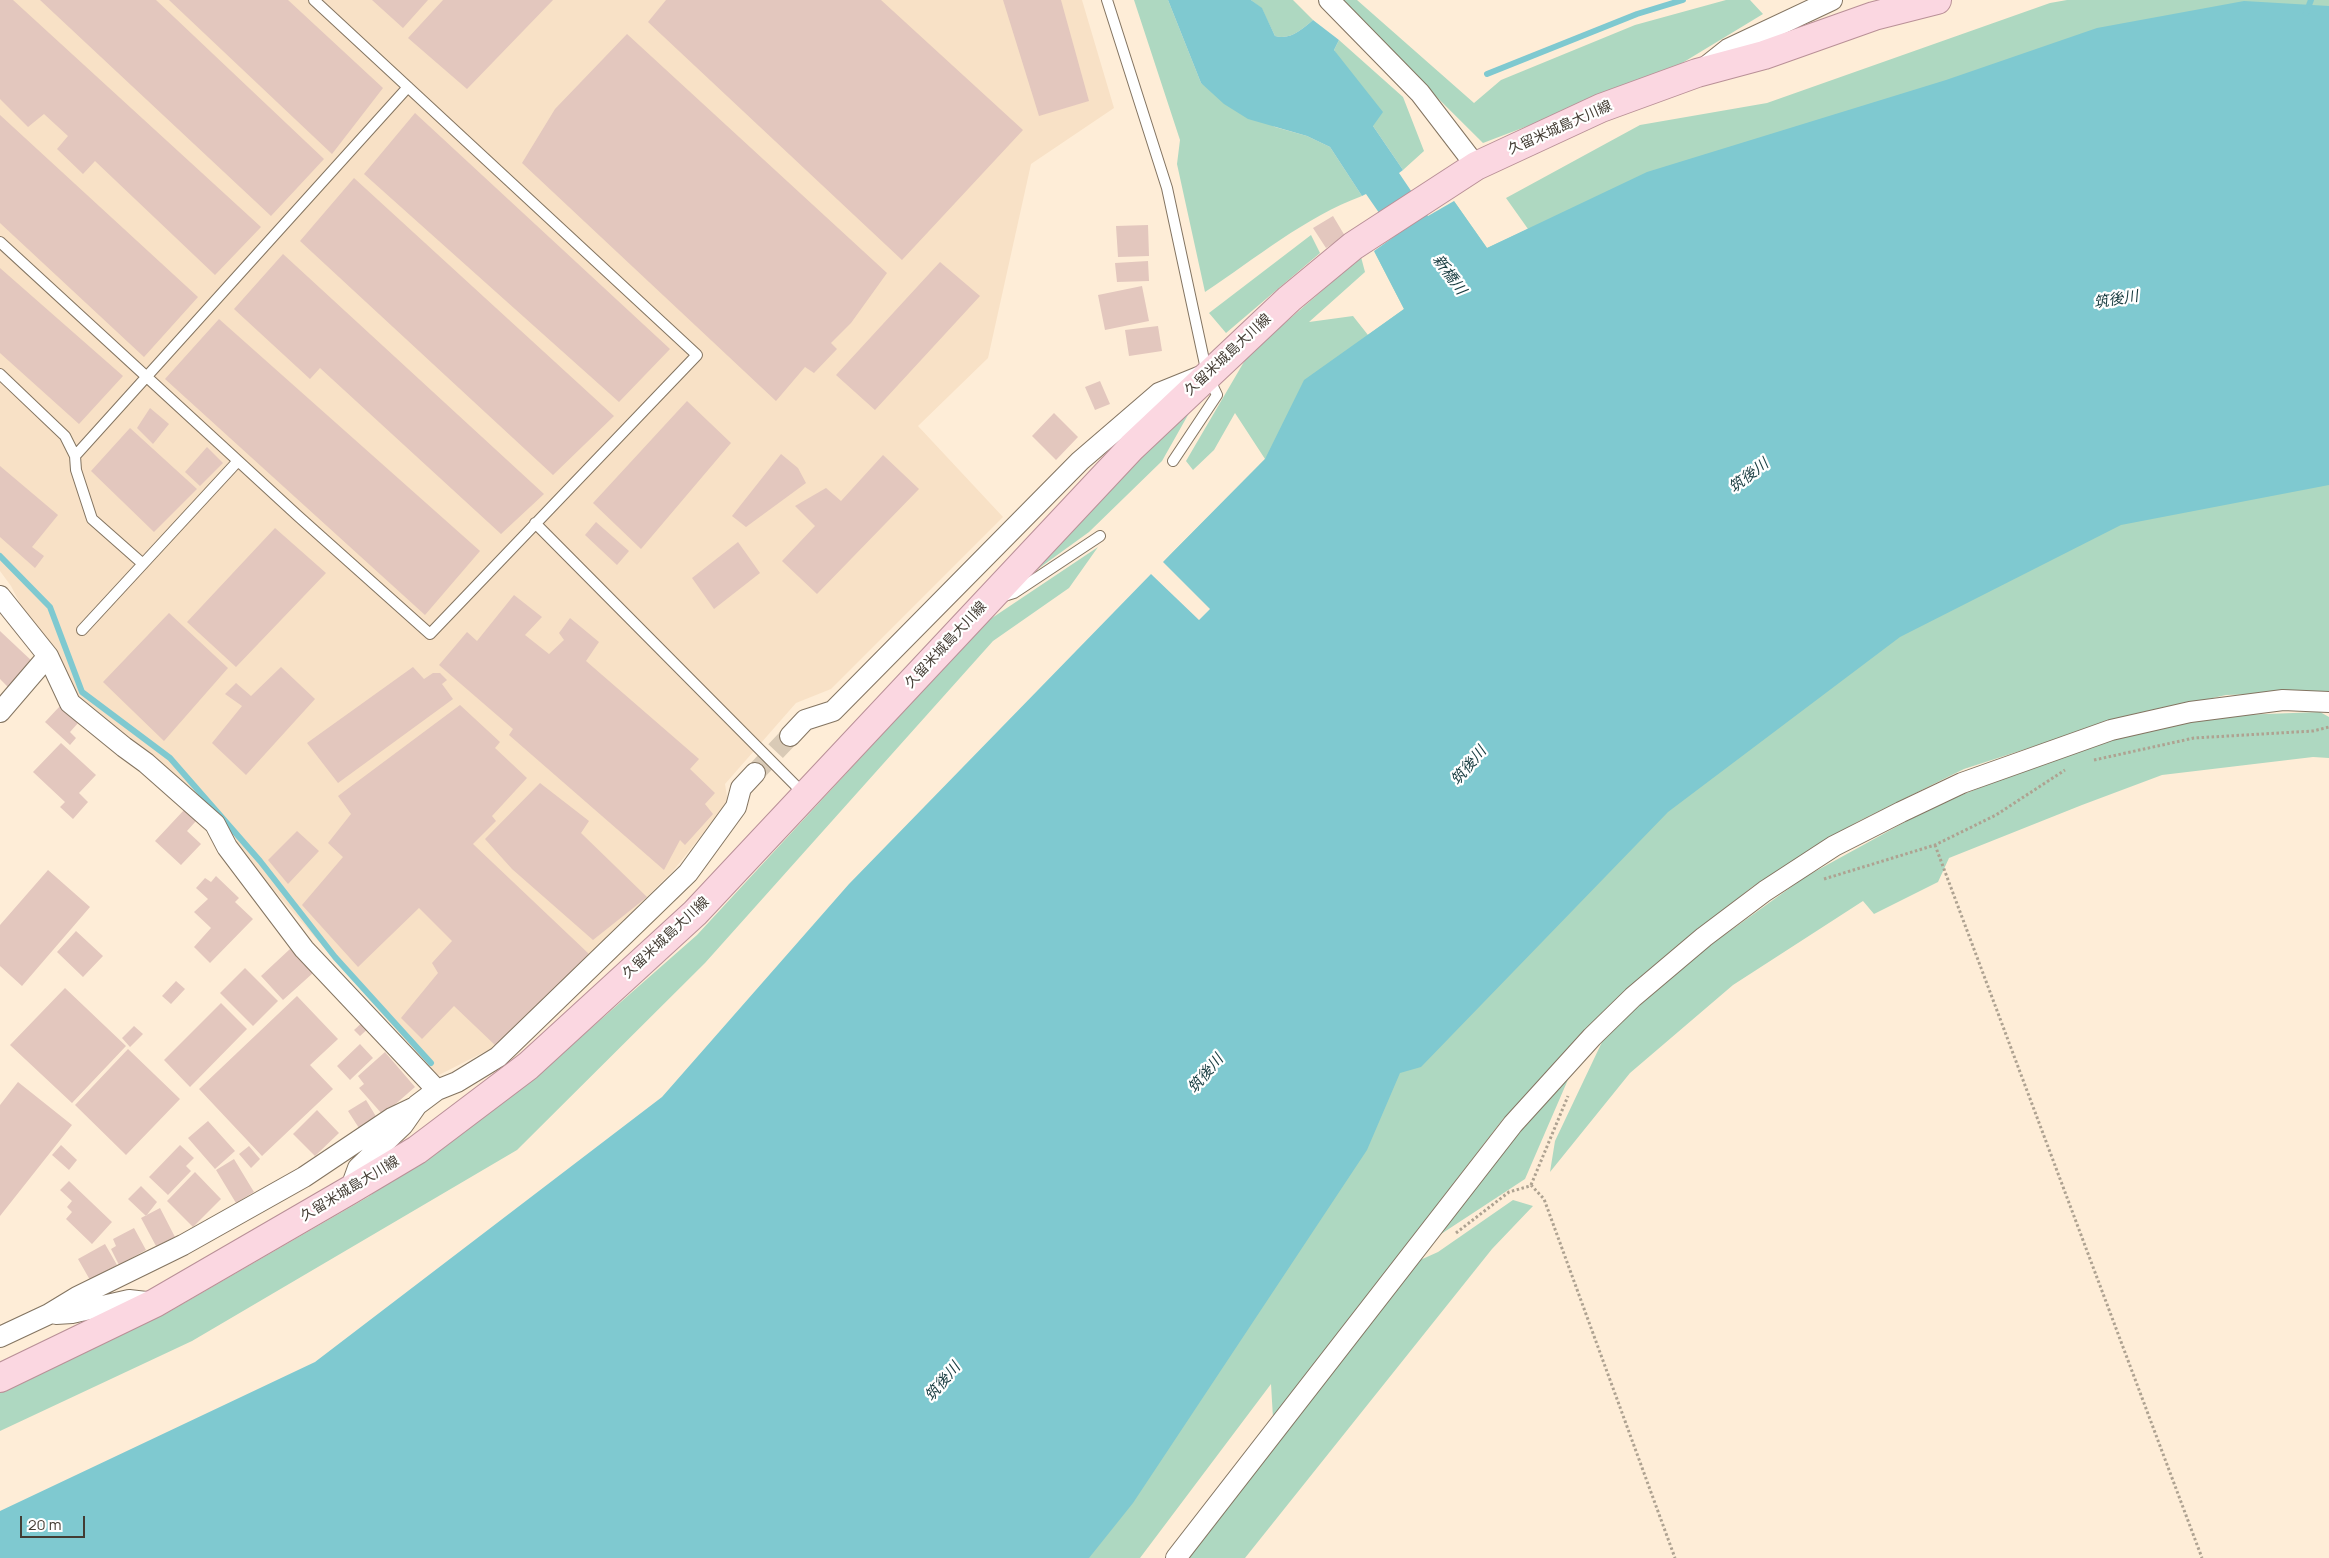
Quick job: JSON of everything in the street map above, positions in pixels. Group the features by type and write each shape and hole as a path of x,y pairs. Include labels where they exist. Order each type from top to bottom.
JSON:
{"main road":[{"name":"久留米城島大川線","path":"0,1378 155,1302 350,1190 417,1150 528,1066 695,913 1132,446 1288,299 1353,246 1476,166 1601,108 1697,73 1764,55 1874,16 1937,0"}],"street":[{"path":"1329,0 1420,93 1476,166"},
{"path":"1697,73 1728,49 1832,0"},
{"path":"790,736 804,720 833,711 1080,461 1159,393 1207,374"},
{"path":"0,596 48,656 70,703 146,763 215,824 227,846 304,949 437,1090"},
{"path":"0,712 48,656"},
{"path":"1176,1558 1513,1124 1592,1037 1633,997 1704,937 1765,891 1834,846 1962,783 2111,730 2190,712 2283,700 2329,702"},
{"path":"0,1337 184,1245 296,1182 392,1118 417,1105 437,1090 457,1082 498,1057 688,873 736,807 740,788 755,773"},
{"path":"350,1190 358,1168 404,1125 417,1105"},
{"path":"49,1314 72,1313 129,1300 155,1302"}],"lane":[{"path":"0,242 238,461 430,634 697,355 314,0"},
{"path":"1107,0 1167,188 1207,374 1217,396 1173,461"},
{"path":"76,456 408,87"},
{"path":"0,374 65,436 76,456 76,470 92,519 143,564"},
{"path":"82,630 238,461"},
{"path":"535,523 806,795"},
{"path":"988,600 1014,594 1100,536"}],"path":[{"path":"2092,760 2194,738 2314,731 2329,728"},
{"path":"1815,882 1935,846 1996,815 2066,770"},
{"path":"1935,846 2202,1558"},
{"path":"1530,1186 1570,1090"},
{"path":"1417,1248 1442,1244 1509,1192 1530,1186"},
{"path":"1530,1186 1544,1199 1675,1558"}],"shaded area":[{"path":"0,0 1082,0 1114,108 1031,164 988,358 918,426 1003,517 831,689 796,703 725,784 728,802 673,871 496,1046 437,1076 161,762 63,687 11,586 0,571"}],"green space":[{"path":"1134,0 1168,0 1201,83 1275,127 1307,136 1330,147 1362,196 1320,215 1300,227 1205,292 1177,164 1180,140"},
{"path":"1251,0 1293,0 1313,20 1300,31 1291,35 1286,37 1275,36 1262,9"},
{"path":"1339,0 1357,0 1474,103 1501,80 1635,25 1726,0 1750,0 1763,14 1664,74 1483,143"},
{"path":"2067,0 2329,0 2329,46 1464,262 1454,201 1487,248 1528,229 1506,198 1640,125 1767,103 2050,3"},
{"path":"1339,40 1403,97 1424,151 1403,170 1373,126 1334,50"},
{"path":"1311,235 1320,253 1226,333 1209,313"},
{"path":"1374,251 1426,318 1163,562 1265,459 1235,413 1214,450 1193,470 1186,461 1248,355 1361,257 1365,272 1309,322 1353,316 1368,335 1404,309"},
{"path":"1197,399 1162,461 1089,532 1031,574"},
{"path":"2329,458 2329,692 2226,695 2115,720 1964,769 1857,822 1752,887 1630,986 1503,1119 1273,1418 1271,1384 1140,1558 1079,1558 1383,1084 1661,798 1983,567"},
{"path":"1098,547 1069,588 993,641 705,963 517,1150 192,1341 0,1431 0,1392 167,1313 368,1197 540,1073 697,935 986,622"},
{"path":"2320,712 2329,717 2329,758 2313,757 2162,775 1949,858 1938,882 1874,914 1863,901 1733,985 1630,1073 1550,1172 1555,1141 1602,1042 1632,1012 1705,949 1805,877 1936,805 2105,739 2212,716"},
{"path":"1573,1068 1525,1179 1438,1236 1517,1131"},
{"path":"1513,1200 1533,1206 1492,1249 1245,1558 1186,1558 1418,1261 1438,1252"}],"water":[{"path":"1168,0 1251,0 1262,8 1275,36 1286,37 1291,35 1300,31 1313,20 1339,40 1334,50 1383,112 1373,126 1403,170 1399,173 1428,216 1454,201 1487,248 1647,172 1946,80 2097,28 2244,1 2329,6 2329,485 2121,525 1900,637 1668,812 1421,1067 1400,1073 1367,1150 1133,1503 1089,1558 0,1558 0,1511 315,1362 662,1097 849,884 1151,574 1199,620 1210,609 1163,562 1265,459 1304,380 1404,309 1374,251 1395,236 1366,194 1362,196 1330,147 1307,136 1248,119 1224,104 1201,83"}],"building":[{"path":"0,0 13,0 261,227 215,275 95,161 83,174 57,149 68,136 44,114 28,127 0,99"},
{"path":"40,0 156,0 324,159 271,216"},
{"path":"169,0 288,0 383,88 332,154"},
{"path":"372,0 428,0 403,28"},
{"path":"443,0 553,0 467,89 408,38"},
{"path":"666,0 881,0 1023,130 902,260 648,22"},
{"path":"1003,0 1061,0 1089,101 1039,116"},
{"path":"627,34 887,273 851,323 831,343 837,349 814,373 805,367 776,401 522,163 555,109"},
{"path":"415,113 670,349 619,402 364,174"},
{"path":"0,115 198,297 144,357 0,223"},
{"path":"354,178 614,416 553,475 300,241"},
{"path":"1333,216 1345,236 1326,248 1313,228"},
{"path":"1148,225 1149,256 1118,257 1116,226"},
{"path":"283,254 544,494 501,534 320,368 310,379 234,309"},
{"path":"1148,261 1149,281 1117,282 1115,263"},
{"path":"940,262 980,296 875,410 836,375"},
{"path":"0,268 123,376 79,424 0,353"},
{"path":"1142,286 1149,321 1105,330 1098,295"},
{"path":"219,319 480,551 425,615 165,379"},
{"path":"1158,326 1162,351 1129,356 1125,330"},
{"path":"1100,381 1110,404 1095,410 1085,387"},
{"path":"687,401 731,443 641,549 593,503"},
{"path":"150,408 169,424 153,444 137,428"},
{"path":"1054,413 1078,437 1056,460 1032,436"},
{"path":"130,428 197,489 154,532 91,471"},
{"path":"207,447 223,463 200,486 185,472"},
{"path":"781,454 798,468 806,483 746,527 732,516"},
{"path":"883,455 919,489 817,594 782,561 815,526 795,506 826,488 841,501"},
{"path":"0,466 58,515 32,547 44,556 35,568 0,537"},
{"path":"596,522 629,551 617,565 585,535"},
{"path":"275,528 326,573 236,667 187,622"},
{"path":"738,542 760,573 714,609 692,578"},
{"path":"514,595 542,617 525,635 549,654 564,640 559,633 570,618 599,642 586,661 699,759 690,769 715,793 705,804 713,814 685,845 680,840 664,870 509,735 513,729 439,665 467,632 477,641"},
{"path":"169,613 228,668 164,741 103,682"},
{"path":"0,631 34,663 10,689 0,679"},
{"path":"281,667 315,699 246,775 212,743 242,706 225,694 236,683 251,696"},
{"path":"413,667 424,679 433,673 440,673 447,680 442,684 453,699 338,783 307,743"},
{"path":"460,705 500,742 495,748 527,778 492,816 496,821 473,844 589,954 496,1046 454,1006 422,1039 401,1018 438,973 432,963 452,941 419,908 358,967 302,905 343,857 328,843 351,814 338,796"},
{"path":"60,706 78,723 70,732 76,738 70,745 45,722"},
{"path":"61,743 96,775 79,793 88,802 73,819 60,807 65,802 33,772"},
{"path":"540,783 589,821 581,833 647,897 593,940 512,869 485,839"},
{"path":"184,810 196,821 187,831 201,844 181,865 155,841"},
{"path":"297,831 319,851 288,884 268,860"},
{"path":"48,870 90,907 22,986 0,966 0,925"},
{"path":"216,876 239,898 235,902 253,919 210,963 194,947 211,928 194,912 208,899 196,888 205,878 211,882"},
{"path":"76,931 103,956 83,977 57,952"},
{"path":"290,949 313,973 283,1000 261,976"},
{"path":"245,968 278,1001 253,1026 220,993"},
{"path":"176,981 185,989 171,1004 162,996"},
{"path":"65,988 126,1046 72,1103 10,1045"},
{"path":"297,996 338,1039 310,1065 333,1089 262,1156 199,1089"},
{"path":"221,1003 247,1029 190,1087 164,1060"},
{"path":"365,1020 371,1026 360,1036 354,1030"},
{"path":"134,1026 143,1034 130,1047 122,1038"},
{"path":"360,1044 373,1058 350,1080 337,1066"},
{"path":"128,1049 180,1099 126,1155 75,1105"},
{"path":"385,1052 415,1087 383,1115 359,1088 364,1084 358,1076"},
{"path":"18,1082 72,1125 0,1216 0,1105"},
{"path":"366,1100 377,1118 359,1128 348,1111"},
{"path":"317,1110 339,1133 315,1156 293,1134"},
{"path":"208,1121 235,1151 215,1169 188,1138"},
{"path":"61,1145 77,1160 69,1170 52,1155"},
{"path":"180,1145 194,1158 186,1166 191,1171 168,1195 149,1177"},
{"path":"249,1146 260,1159 251,1168 239,1154"},
{"path":"234,1159 254,1192 236,1203 216,1170"},
{"path":"195,1172 221,1199 193,1227 167,1201"},
{"path":"69,1181 112,1222 92,1244 66,1219 72,1212 67,1207 72,1201 60,1190"},
{"path":"141,1186 157,1202 146,1216 128,1199"},
{"path":"160,1208 175,1237 156,1246 141,1218"},
{"path":"134,1228 146,1250 119,1265 111,1249 116,1246 113,1239"},
{"path":"105,1244 117,1265 90,1280 78,1259"}],"waterway":[{"path":"1487,74 1637,14 1683,0"},
{"path":"2306,13 2311,0"},
{"path":"0,556 50,607 82,692 170,758 260,861 335,957 431,1063"}],"tunnel":[{"path":"755,773 790,736"}],"water label":[{"name":"新橋川","path":"1449,275"},
{"name":"筑後川","path":"2116,300"},
{"name":"筑後川","path":"1749,476"},
{"name":"筑後川","path":"1469,766"},
{"name":"筑後川","path":"1206,1074"},
{"name":"筑後川","path":"943,1382"}]}
